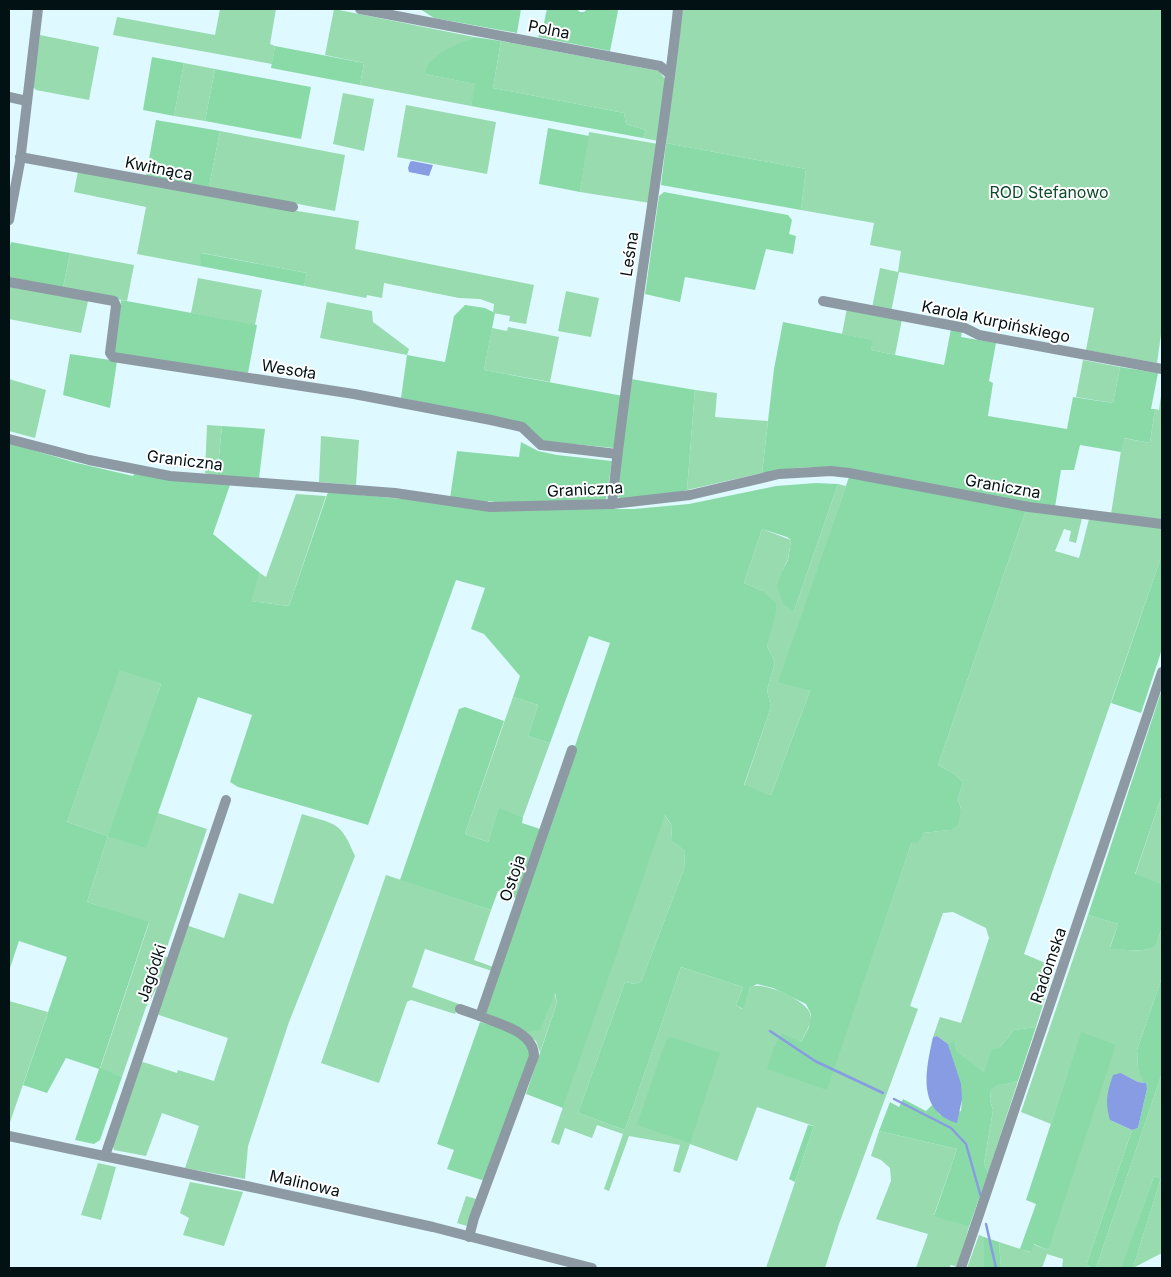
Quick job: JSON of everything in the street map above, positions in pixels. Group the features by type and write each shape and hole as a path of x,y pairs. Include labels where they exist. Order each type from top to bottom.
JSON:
{"street":[{"path":"9,220 20,157 38,9"},
{"name":"Polna","path":"360,9 660,66 670,74"},
{"name":"Leśna","path":"612,504 640,279 648,238 678,9"},
{"path":"9,97 27,101"},
{"name":"Kwitnąca","path":"20,157 293,207"},
{"name":"Wesoła","path":"9,282 114,301 116,306 110,353 113,357 354,394 491,420 522,427 541,445 617,454"},
{"name":"Karola Kurpińskiego","path":"823,301 965,328 979,335 1162,369"},
{"name":"Graniczna","path":"9,439 89,460 188,478 395,493 490,507 612,504 690,495 779,474 831,471 1029,507 1162,524"},
{"name":"Radomska","path":"962,1268 1162,672"},
{"name":"Ostoja","path":"480,1016 572,750"},
{"name":"Jagódki","path":"105,1156 226,800"},
{"path":"460,1009 521,1034 530,1041 534,1048 534,1056 474,1218 469,1237"},
{"name":"Malinowa","path":"9,1136 251,1187 469,1237 592,1268"}],"green space":[{"path":"220,9 276,9 270,44 275,46 272,64 113,35 117,17 215,35"},
{"path":"334,9 474,37 436,57 425,74 476,84 471,106 360,85 364,63 325,55"},
{"path":"420,9 521,9 517,33 434,18"},
{"path":"547,9 576,9 584,12 587,9 617,9 610,51 538,37"},
{"name":"ROD Stefanowo","path":"679,9 1162,9 1162,327 1157,363 1086,350 1094,308 899,272 891,312 872,308 880,268 898,272 901,251 870,245 874,223 801,210 806,169 666,143"},
{"path":"40,35 99,47 89,100 36,90 32,86"},
{"path":"474,37 501,41 493,88 624,113 626,124 646,130 643,138 471,106 475,84 425,74 427,67 438,56"},
{"path":"501,41 659,71 666,80 658,141 643,138 646,130 626,124 624,113 493,88"},
{"path":"275,46 364,63 360,85 271,68"},
{"path":"152,57 184,63 174,116 143,110"},
{"path":"184,63 215,69 205,121 174,116"},
{"path":"215,69 311,87 301,139 205,121"},
{"path":"343,93 374,99 364,151 333,144"},
{"path":"406,105 496,122 487,174 397,157"},
{"path":"156,120 220,131 209,187 146,176"},
{"path":"548,128 589,136 580,192 539,184"},
{"path":"220,131 345,155 335,211 209,187"},
{"path":"589,132 658,144 650,203 580,192"},
{"path":"666,143 806,169 801,210 661,185"},
{"path":"78,171 359,221 355,249 534,285 526,324 509,321 510,316 493,313 494,304 480,299 459,298 384,283 382,298 367,295 366,298 304,286 307,273 202,253 200,266 137,254 146,207 74,192"},
{"path":"664,192 788,215 792,220 789,234 796,236 793,254 766,249 755,290 685,277 680,302 645,294 659,196"},
{"path":"11,242 70,253 63,288 9,277"},
{"path":"70,253 134,265 127,301 63,288"},
{"path":"201,253 307,273 304,286 200,266"},
{"path":"198,278 262,290 255,325 191,313"},
{"path":"9,286 88,301 81,333 9,319"},
{"path":"566,291 599,298 591,337 558,331"},
{"path":"121,300 257,325 248,373 114,353"},
{"path":"327,302 372,311 373,322 409,349 407,355 320,338"},
{"path":"465,305 485,308 495,313 484,370 623,396 614,448 543,441 524,423 401,398 407,355 445,362 454,316"},
{"path":"847,308 902,319 895,355 871,350 872,340 842,334"},
{"path":"783,322 873,340 871,350 944,365 951,329 962,330 961,337 996,343 989,381 993,383 988,416 1067,429 1073,397 1113,403 1120,367 1158,373 1151,409 1155,409 1150,443 1124,438 1121,452 1080,445 1074,470 1061,470 1055,507 811,467 762,473 774,369"},
{"path":"508,327 559,337 550,382 484,370 492,328 507,331"},
{"path":"70,354 117,361 110,408 63,395"},
{"path":"1083,360 1120,367 1113,403 1076,397"},
{"path":"9,379 46,390 35,438 9,431"},
{"path":"631,379 695,390 687,490 654,497 620,499 615,493"},
{"path":"1162,388 1162,519 1111,514 1123,438 1150,443 1155,409 1159,410"},
{"path":"695,390 717,393 715,417 768,421 762,473 687,490"},
{"path":"207,425 222,426 217,476 205,473"},
{"path":"222,426 265,429 259,478 217,476"},
{"path":"321,436 359,440 356,485 319,482"},
{"path":"521,442 538,451 557,455 612,461 606,500 502,503 488,501 487,504 450,498 457,451 519,457"},
{"path":"9,443 73,462 133,476 135,472 230,485 213,534 260,573 251,601 289,606 328,492 511,509 634,509 689,504 776,486 816,483 838,484 794,611 784,605 777,587 788,560 791,540 787,537 762,529 744,583 763,591 776,603 776,612 767,646 775,662 767,690 771,707 744,785 771,795 810,691 778,682 849,477 1026,510 938,765 953,773 963,782 958,799 961,809 958,825 950,830 923,833 918,843 912,842 827,1090 767,1069 774,1047 782,1034 801,1042 809,1027 811,1014 806,1004 773,988 757,984 750,988 743,1009 736,1005 743,987 681,967 625,1130 578,1113 625,982 634,984 641,982 684,869 685,851 671,841 672,826 665,815 563,1108 526,1094 557,1003 555,993 540,1030 525,1032 484,1014 610,643 589,636 550,743 528,736 538,705 513,697 520,676 484,634 471,629 485,588 456,580 368,825 238,787 230,782 252,715 198,697 146,848 108,836 87,902 149,922 100,1068 122,1077 100,1140 94,1144 75,1140 99,1069 66,1058 47,1093 23,1085 67,957 19,941 9,971","holes":["120,670 161,684 108,836 67,822"]},
{"path":"838,484 846,486 779,681 810,691 771,795 744,786 771,707 767,690 775,662 767,646 770,630 763,591 744,583 762,529 791,540 788,559 782,571 794,611"},
{"path":"296,494 326,496 289,606 250,601 260,573 266,577"},
{"path":"1026,510 1082,518 1076,543 1069,541 1071,531 1064,529 1055,551 1079,558 1089,519 1162,528 1162,560 1160,560 1024,954 1055,967 1036,1027 1014,1030 999,1048 984,1074 957,1051 954,1041 948,1044 937,1036 933,1037 940,1017 961,1023 989,938 986,928 953,912 943,913 910,1006 918,1009 839,1224 825,1268 766,1268 814,1126 757,1107 737,1161 690,1144 680,1173 673,1171 680,1145 629,1136 609,1191 604,1189 623,1134 597,1125 592,1138 565,1128 559,1145 551,1142 664,814 672,826 671,841 685,851 684,869 641,982 634,984 625,982 578,1113 625,1130 681,967 743,987 736,1005 742,1009 750,988 755,986 763,986 782,992 800,1002 807,1008 811,1017 801,1042 793,1040 832,1074 912,842 923,833 949,830 961,809 958,799 963,782 953,773 938,765"},
{"path":"1160,560 1162,560 1162,649 1141,713 1111,703"},
{"path":"120,669 161,684 109,836 158,813 207,829 164,956 169,958 163,977 146,1007 122,1077 100,1069 149,923 87,902 108,836 67,822"},
{"path":"1162,689 1162,795 1135,874 1162,884 1162,928 1155,947 1138,950 1110,948 1118,924 1088,915"},
{"path":"513,697 538,705 528,736 550,743 523,817 499,809 488,842 465,834"},
{"path":"465,707 504,721 465,834 488,842 499,808 523,817 522,823 543,830 516,898 498,891 491,910 400,880 459,709"},
{"path":"1162,795 1162,884 1135,875"},
{"path":"302,814 336,826 345,836 355,856 289,1022 248,1146 245,1179 185,1168 199,1126 162,1113 146,1156 114,1150 112,1143 139,1064 143,1062 177,1073 178,1070 214,1081 228,1038 156,1014 186,925 224,938 239,893 273,904"},
{"path":"386,875 491,910 474,960 493,967 492,971 425,949 412,987 459,1004 455,1014 411,1000 407,1002 379,1083 321,1063"},
{"path":"1088,915 1118,924 1110,947 1127,950 1155,947 1162,928 1162,977 1137,1050 1138,1069 1146,1083 1138,1082 1121,1073 1110,1120 1132,1130 1086,1266 1093,1268 1062,1268 1063,1259 1047,1254 1042,1268 1001,1268 999,1242 1030,1252 1033,1244 1048,1250 1081,1033 1051,1124 1021,1112"},
{"path":"1162,977 1162,1073 1096,1268 1086,1266 1132,1130 1138,1128 1147,1089 1138,1069 1137,1050"},
{"path":"554,992 557,1003 540,1052 536,1041 525,1032"},
{"path":"9,1001 48,1012 9,1125"},
{"path":"480,1022 504,1029 519,1037 529,1049 531,1057 485,1182 447,1169 454,1150 437,1144"},
{"path":"1036,1027 1018,1081 1003,1085 998,1084 991,1090 990,1100 993,1110 984,1164 988,1173 969,1227 934,1216 957,1149 879,1131 890,1102 899,1107 903,1099 926,1111 932,1105 940,1115 961,1111 960,1085 948,1044 954,1040 957,1051 984,1073 992,1049 999,1048 1014,1030"},
{"path":"1081,1032 1116,1045 1048,1250 1034,1244 1031,1252 1020,1249 1036,1204 1026,1200"},
{"path":"671,1037 720,1053 690,1143 637,1125 666,1040"},
{"path":"1162,1073 1162,1253 1133,1268 1161,1178 1154,1176 1122,1267 1096,1268"},
{"path":"1018,1081 988,1173 984,1164 993,1110 990,1100 991,1090 998,1083 1003,1085"},
{"path":"808,1125 814,1126 795,1182 789,1179"},
{"path":"879,1131 957,1149 934,1215 969,1227 957,1267 951,1265 949,1268 916,1268 928,1234 876,1219 891,1181 890,1168 881,1160 871,1156"},
{"path":"98,1163 116,1167 101,1220 81,1215"},
{"path":"1154,1176 1161,1178 1133,1268 1121,1268"},
{"path":"190,1182 243,1192 224,1246 183,1235 189,1218 180,1213"},
{"path":"466,1196 476,1199 467,1226 457,1223"},
{"path":"979,1235 984,1237 984,1268 967,1268"},
{"path":"984,1237 999,1242 1001,1268 984,1268"}],"water":[{"path":"412,161 433,165 429,176 409,172 408,168"},
{"path":"937,1036 948,1044 961,1084 962,1099 957,1123 944,1117 935,1109 927,1088 928,1062 933,1037"},
{"path":"1121,1073 1138,1082 1146,1083 1147,1089 1138,1128 1132,1130 1110,1120 1108,1113 1107,1097 1111,1081 1113,1075"}],"waterway":[{"path":"770,1031 815,1061 883,1093"},
{"path":"894,1099 951,1128 966,1144 981,1197"},
{"path":"986,1224 996,1268"}]}
